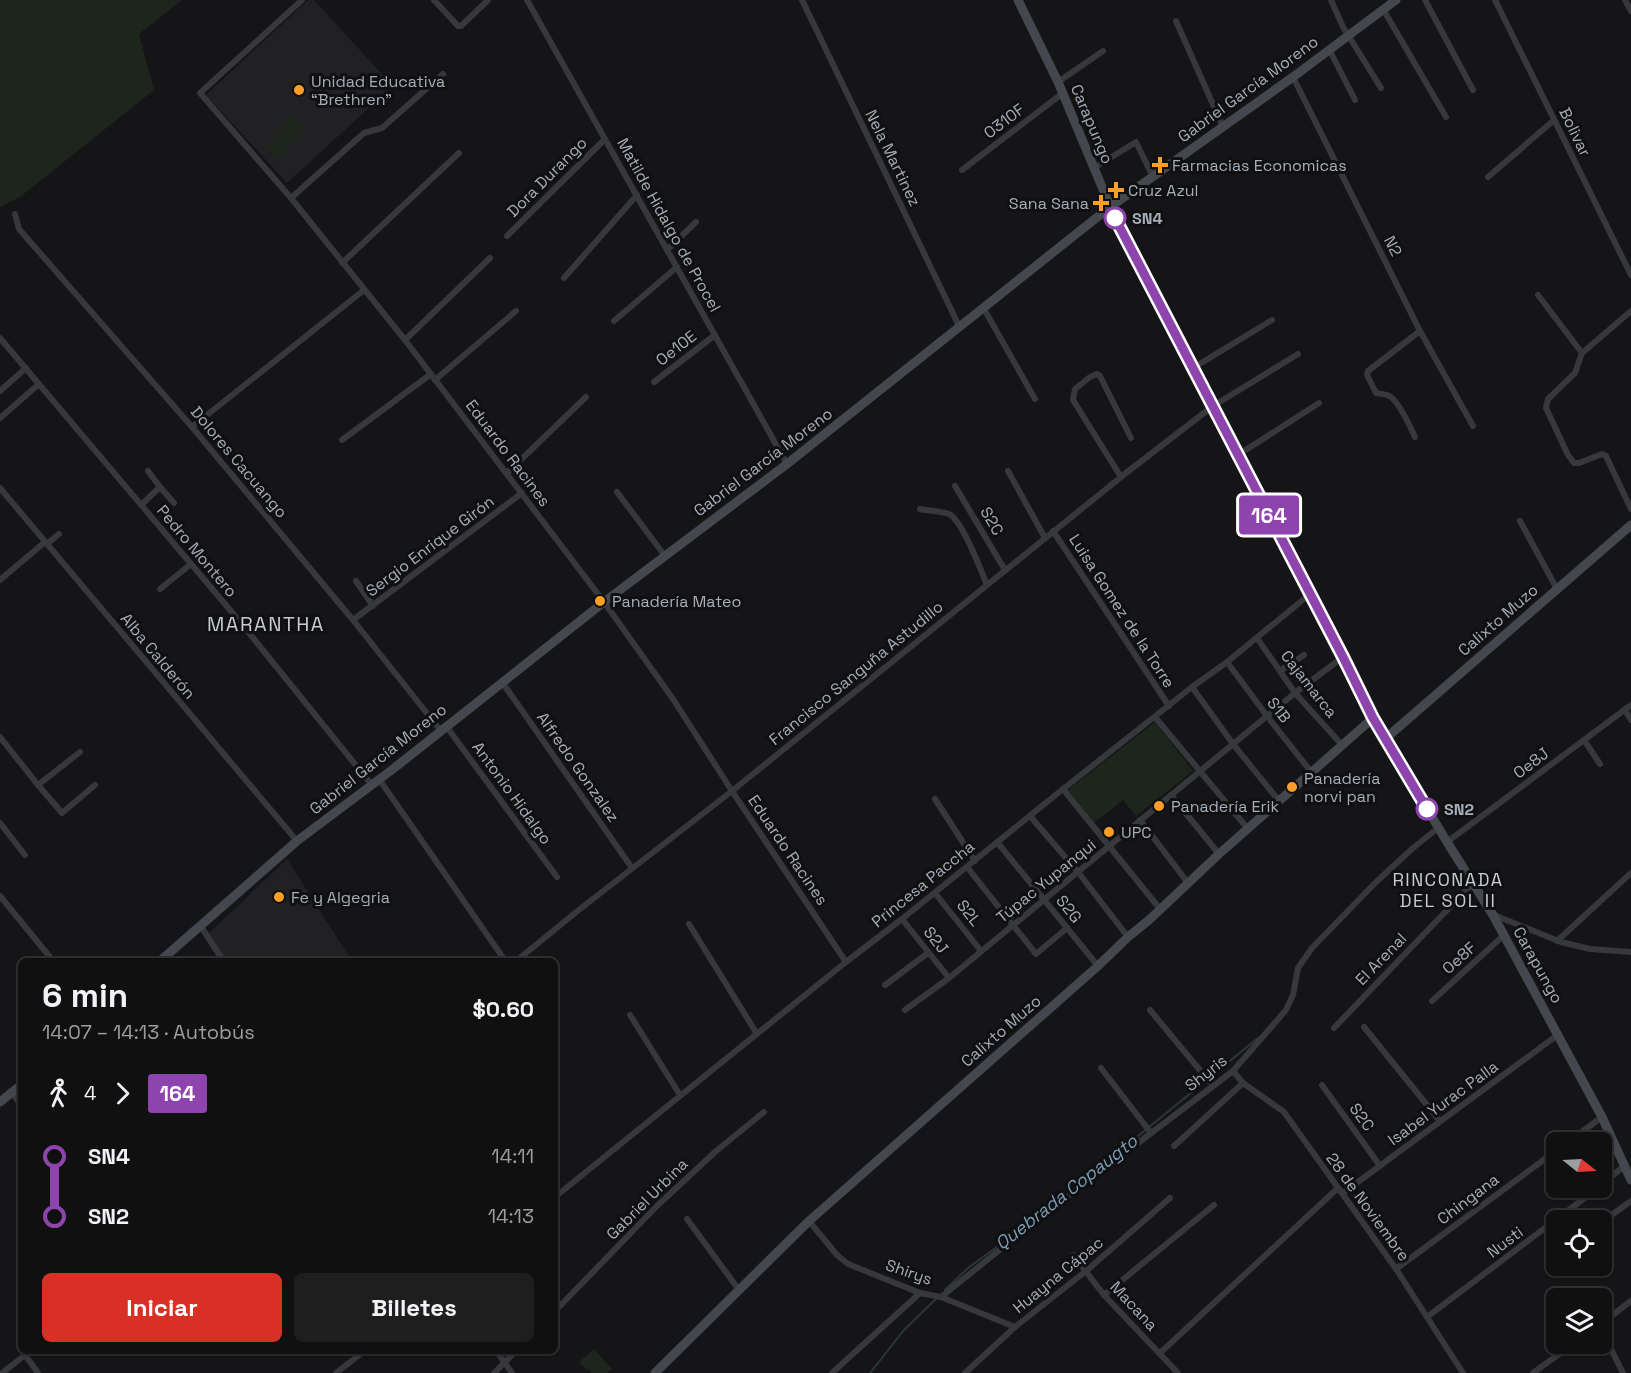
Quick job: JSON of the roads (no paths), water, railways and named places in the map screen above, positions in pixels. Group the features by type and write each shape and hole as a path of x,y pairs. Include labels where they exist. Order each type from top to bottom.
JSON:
{"street":[{"name":"Eduardo Racines","path":"302,0 200,93 291,198 405,340 604,602 673,699 846,962"},
{"path":"434,0 458,26 461,26 488,0"},
{"name":"Matilde Hidalgo de Procel","path":"527,0 787,464"},
{"name":"Nela Martinez","path":"802,0 960,328"},
{"name":"Carapungo","path":"1018,0 1063,93 1110,207 1373,718 1493,915 1602,1117 1631,1180"},
{"path":"1331,0 1348,36 1381,88"},
{"name":"Gabriel García Moreno","path":"164,958 297,841 604,602 787,464 1110,207 1293,77 1396,0"},
{"path":"1425,0 1473,90"},
{"name":"Bolivar","path":"1495,0 1631,275"},
{"path":"1625,0 1631,11"},
{"path":"1383,9 1446,117"},
{"path":"1176,21 1223,126"},
{"path":"1329,49 1355,100"},
{"path":"1058,82 1103,51"},
{"path":"291,198 364,133 382,128 443,74"},
{"name":"N2","path":"1293,77 1420,331 1473,426"},
{"name":"O310F","path":"962,170 1063,93"},
{"path":"1488,177 1554,120"},
{"name":"Dora Durango","path":"507,236 605,138"},
{"path":"1094,168 1136,142 1153,177"},
{"path":"342,263 459,153"},
{"path":"564,278 637,195"},
{"name":"Dolores Cacuango","path":"15,214 20,229 192,427 444,728"},
{"path":"668,249 696,222"},
{"path":"405,340 490,258"},
{"path":"614,321 677,267"},
{"path":"192,427 364,290"},
{"path":"1538,295 1582,353"},
{"path":"984,309 1035,399"},
{"path":"342,440 433,377 516,311"},
{"path":"1631,311 1582,353 1575,373 1548,399 1546,408 1574,463 1579,464 1602,454 1606,456 1631,509"},
{"path":"1193,368 1272,320"},
{"path":"1415,437 1392,398 1376,393 1367,375 1368,371 1420,331"},
{"name":"Oe10E","path":"654,382 715,335"},
{"name":"Pedro Montero","path":"0,338 375,781 503,958"},
{"name":"Francisco Sanguña Astudillo","path":"520,958 732,791 1121,477 1213,406 1298,354"},
{"path":"0,391 26,368"},
{"path":"1121,477 1073,400 1075,389 1090,377 1096,374 1100,376 1131,438"},
{"path":"0,418 39,384"},
{"path":"507,473 586,397"},
{"path":"1238,455 1319,403"},
{"path":"148,471 174,503"},
{"path":"1008,471 1045,538"},
{"name":"S2C","path":"955,486 1005,570"},
{"path":"141,505 160,487"},
{"name":"Alba Calderón","path":"0,488 297,841"},
{"path":"617,492 665,556"},
{"name":"Sergio Enrique Girón","path":"353,620 522,493"},
{"path":"920,509 949,514 955,519 970,543 987,585"},
{"path":"1520,521 1557,589"},
{"name":"Calixto Muzo","path":"1385,739 1631,525"},
{"name":"Luisa Gomez de la Torre","path":"1053,531 1169,706"},
{"path":"0,580 59,534"},
{"path":"160,590 190,564"},
{"path":"356,581 373,606"},
{"name":"Princesa Paccha","path":"558,1195 846,962 903,920 1063,789 1227,662 1310,594"},
{"name":"Cajamarca","path":"1257,638 1295,693 1342,745"},
{"path":"1280,671 1304,655"},
{"name":"Túpac Yupanqui","path":"905,1010 949,978 1295,693 1343,657"},
{"name":"S1B","path":"1227,662 1312,773"},
{"name":"Alfredo Gonzalez","path":"502,682 632,868"},
{"path":"1192,687 1233,744 1279,801"},
{"name":"Oe8J","path":"1447,842 1631,705"},
{"path":"1625,710 1631,720"},
{"path":"1155,717 1248,829"},
{"name":"Calixto Muzo","path":"655,1373 809,1221 1098,966 1219,854 1373,718"},
{"name":"Antonio Hidalgo","path":"444,728 557,877"},
{"path":"0,737 62,813 95,785"},
{"path":"1584,740 1599,764"},
{"path":"38,785 80,752"},
{"path":"1063,789 1160,909"},
{"path":"1171,795 1219,854"},
{"path":"935,799 975,861"},
{"path":"1030,816 1128,937"},
{"path":"1140,820 1188,883"},
{"path":"0,823 25,855"},
{"name":"Shyris","path":"941,1297 1044,1215 1233,1071 1286,1010 1293,995 1298,968 1312,948 1375,883 1438,828"},
{"name":"S2G","path":"997,842 1098,966"},
{"path":"967,867 1036,954 1067,928"},
{"path":"1557,940 1631,873"},
{"name":"El Arenal","path":"1334,1028 1473,883"},
{"name":"S2L","path":"935,892 981,951"},
{"path":"0,896 51,958"},
{"path":"1493,915 1557,940 1590,949 1631,952"},
{"name":"S2J","path":"903,920 949,978"},
{"path":"689,924 757,1034"},
{"path":"201,925 222,958"},
{"name":"Oe8F","path":"1432,1001 1504,935"},
{"path":"885,985 928,953"},
{"path":"1150,1010 1213,1086"},
{"path":"630,1015 680,1095"},
{"path":"1364,1027 1440,1121"},
{"name":"Isabel Yurac Palla","path":"1160,1353 1340,1191 1380,1166 1558,1034"},
{"path":"1101,1068 1151,1133"},
{"name":"28 de Noviembre","path":"1233,1071 1243,1083 1284,1112 1396,1269 1463,1373"},
{"path":"1174,1146 1243,1083"},
{"name":"S2C","path":"1322,1085 1380,1166"},
{"path":"0,1102 18,1087"},
{"path":"12,1092 18,1101"},
{"name":"Gabriel Urbina","path":"558,1308 666,1197 714,1152 764,1112"},
{"path":"1582,1132 1602,1117"},
{"name":"Chingana","path":"1396,1269 1546,1158"},
{"path":"1612,1176 1625,1164"},
{"name":"Huayna Cápac","path":"965,1373 1015,1327 1086,1271 1170,1198"},
{"name":"Nusti","path":"1427,1317 1585,1198"},
{"path":"1612,1215 1631,1201"},
{"path":"1104,1295 1214,1205"},
{"path":"687,1219 739,1290"},
{"name":"Shirys","path":"809,1221 837,1255 848,1264 920,1293 941,1297 1015,1327"},
{"name":"Macana","path":"1073,1255 1104,1295 1178,1373"},
{"path":"832,1373 920,1293"},
{"path":"1612,1315 1631,1301"},
{"path":"1612,1351 1623,1373"},
{"path":"2,1373 26,1354"},
{"path":"28,1354 38,1373"},
{"path":"336,1373 360,1354"},
{"path":"498,1354 512,1373"},
{"path":"494,1373 513,1354"},
{"path":"1533,1373 1559,1354"}],"waterway":[{"name":"Quebrada Copaugto","path":"1077,1186 1258,1038"},
{"name":"Quebrada Copaugto","path":"945,1290 968,1268 1020,1230"},
{"name":"Quebrada Copaugto","path":"870,1373 904,1330 937,1298"}],"place":[{"name":"Unidad Educativa “Brethren”","path":"299,90"},
{"name":"Farmacias Economicas","path":"1160,165"},
{"name":"Cruz Azul","path":"1116,190"},
{"name":"Sana Sana","path":"1101,203"},
{"name":"SN4","path":"1115,218"},
{"name":"Panadería Mateo","path":"600,601"},
{"name":"Panadería norvi pan","path":"1292,787"},
{"name":"Panadería Erik","path":"1159,806"},
{"name":"SN2","path":"1427,809"},
{"name":"UPC","path":"1109,832"},
{"name":"Fe y Algegria","path":"279,897"}],"district":[{"name":"MARANTHA","path":"266,624"},
{"name":"RINCONADA DEL SOL II","path":"1448,889"}]}
